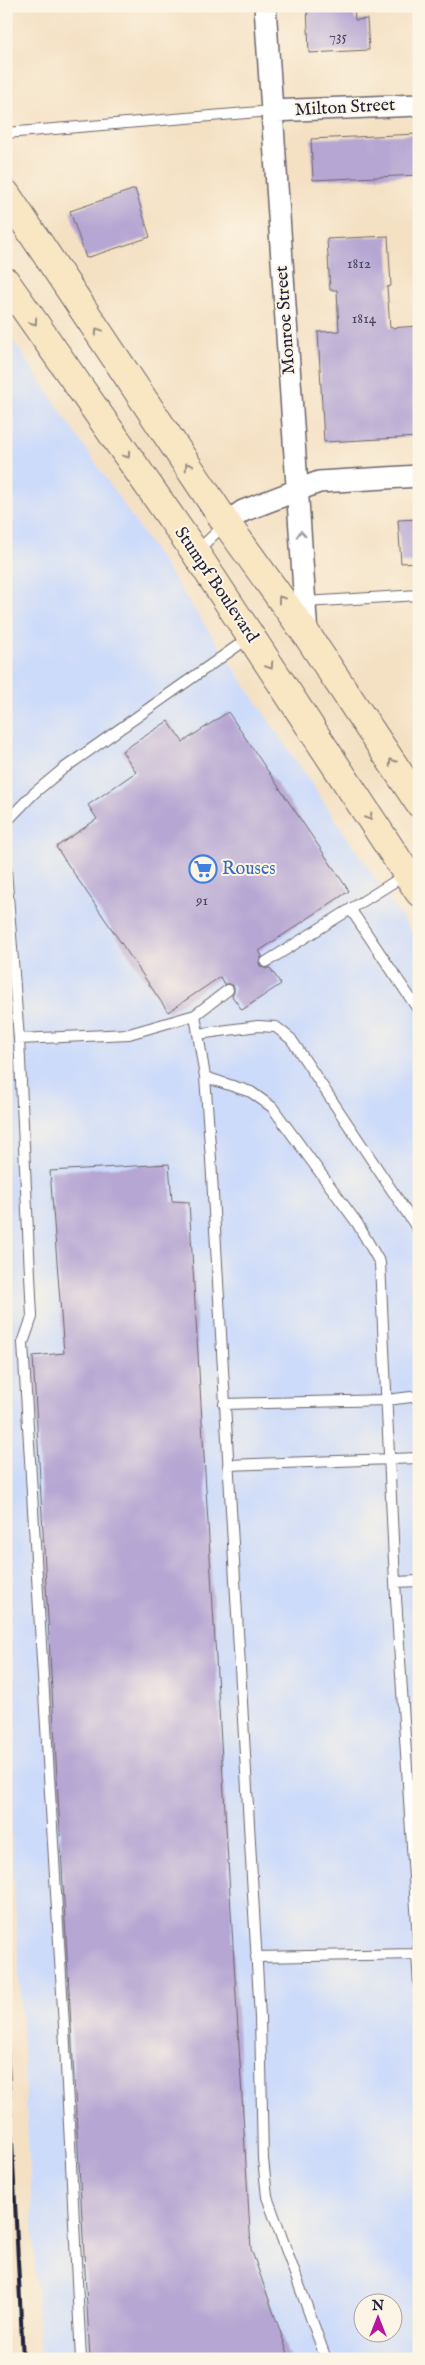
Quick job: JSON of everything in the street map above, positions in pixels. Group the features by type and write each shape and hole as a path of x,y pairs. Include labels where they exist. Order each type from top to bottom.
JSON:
{"main road":[{"path":"6,194 226,523 307,635 419,803"},
{"name":"Stumpf Boulevard","path":"6,282 195,552 415,879"}],"street":[{"name":"Monroe Street","path":"265,6 307,635"},
{"name":"Milton Street","path":"271,111 419,104"},
{"path":"226,523 243,511 319,482 419,476"}],"lane":[{"path":"6,132 271,111"},
{"path":"195,552 226,523"},
{"path":"305,602 419,595"},
{"path":"6,822 33,794 62,769 251,637"},
{"path":"6,870 19,1039 32,1317 23,1343 64,2026 81,2359"},
{"path":"266,962 351,910 415,879"},
{"path":"351,910 419,1011"},
{"path":"19,1039 129,1034 195,1015 228,990"},
{"path":"195,1015 205,1077 260,2017 263,2160 267,2197 326,2359"},
{"path":"198,1034 258,1026 276,1027 291,1039 419,1231"},
{"path":"205,1077 251,1092 272,1107 356,1223 380,1263 419,1986"},
{"path":"224,1404 387,1400 419,1396"},
{"path":"228,1465 419,1458"},
{"path":"396,1582 419,1581"},
{"path":"256,1957 418,1954"}],"shaded area":[{"path":"6,330 419,943 419,2359 40,2359 6,1735"}],"building":[{"path":"307,6 354,6 355,20 367,19 369,50 309,53"},
{"path":"417,134 419,175 313,180 311,139"},
{"path":"135,189 150,237 86,258 70,211"},
{"path":"388,236 391,286 387,287 390,328 419,326 419,437 324,442 318,332 339,331 337,290 330,290 327,239"},
{"path":"419,519 419,562 401,563 398,520"},
{"name":"Rouses","path":"228,712 349,891 259,951 262,956 259,962 260,966 266,969 270,968 281,984 242,1010 232,996 234,986 224,984 220,977 168,1012 56,847 97,819 88,805 136,772 122,751 168,721 183,742"},
{"path":"169,1164 172,1201 189,1202 251,2249 290,2359 90,2359 33,1356 64,1353 50,1171"}],"railway":[{"path":"6,2025 23,2359"}],"place":[{"name":"Rouses","path":"203,869"}]}
